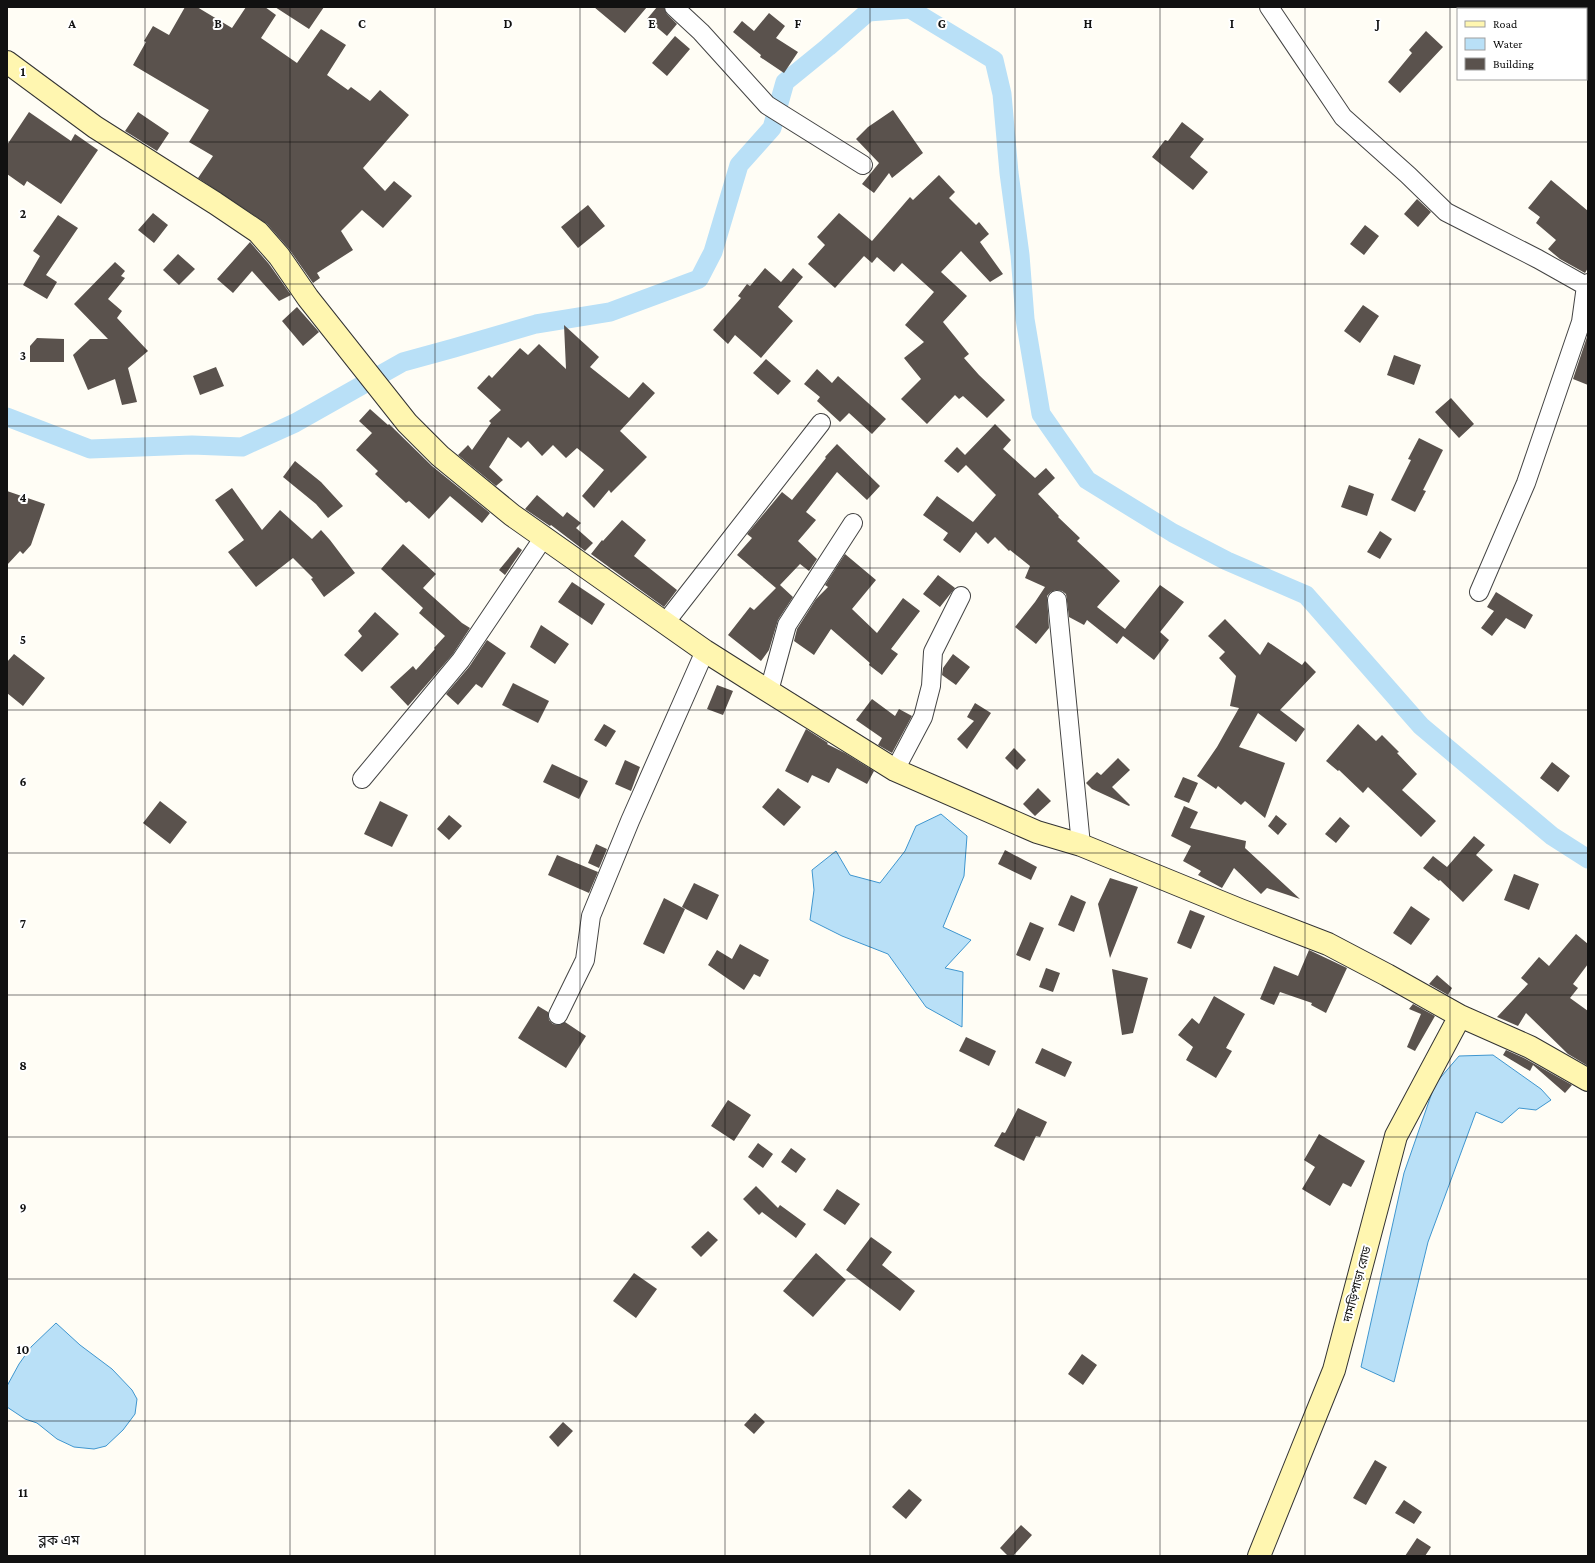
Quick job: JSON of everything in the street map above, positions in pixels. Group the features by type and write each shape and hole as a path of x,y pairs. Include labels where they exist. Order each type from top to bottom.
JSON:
{"street":[{"path":"674,7 701,32 767,105 863,165"},
{"path":"1269,7 1343,117 1408,175 1446,212 1587,284 1581,322 1526,483 1479,592"},
{"path":"7,62 95,127 258,232 279,256 308,298 407,423 446,460 512,515 705,651 895,770 1037,832 1081,845 1328,944 1388,975 1460,1016 1530,1047 1588,1080"},
{"path":"665,623 821,423"},
{"path":"769,691 787,625 852,523"},
{"path":"362,779 461,660 544,537"},
{"path":"895,770 923,717 932,686 934,652 961,596"},
{"path":"1057,600 1081,845"},
{"path":"558,1015 585,960 591,916 630,821 705,651"},
{"name":"দামড়িপাড়া রোড","path":"1259,1556 1334,1370 1396,1136 1460,1016"}],"water":[{"path":"941,814 967,836 964,876 943,927 971,940 945,968 963,972 962,1027 926,1007 888,954 842,936 810,920 814,890 812,870 836,851 850,875 880,883 905,851 916,826"},
{"path":"1493,1055 1541,1089 1551,1100 1536,1110 1519,1108 1502,1123 1476,1112 1428,1242 1394,1382 1361,1367 1404,1173 1435,1084 1459,1056"},
{"path":"56,1323 80,1345 112,1369 132,1390 137,1399 135,1414 123,1430 106,1446 94,1449 74,1447 57,1439 37,1423 25,1419 7,1407 7,1386 19,1364 31,1347"}],"building":[{"path":"185,7 197,7 232,28 246,7 265,7 276,15 261,38 297,63 321,29 346,45 327,75 348,90 351,87 370,101 380,90 409,115 363,168 385,191 394,181 412,196 383,228 362,210 341,231 353,250 317,273 320,278 313,283 289,249 267,224 198,178 213,156 189,142 209,110 133,65 153,26 169,35"},
{"path":"275,7 324,7 309,29"},
{"path":"594,7 647,7 625,33"},
{"path":"657,7 664,7 667,14 677,24 667,36 647,19"},
{"path":"769,13 785,26 776,38 798,52 784,73 760,57 761,55 733,32 742,21 754,31"},
{"path":"1426,31 1443,47 1400,93 1388,82 1412,53 1409,50"},
{"path":"675,36 690,49 667,76 652,63"},
{"path":"893,110 923,153 892,178 889,173 874,193 862,184 879,163 856,139 868,127"},
{"path":"29,112 71,141 75,134 98,150 61,204 27,181 24,186 7,174 7,145"},
{"path":"138,112 169,133 157,151 125,131"},
{"path":"1182,122 1204,139 1190,157 1208,172 1193,190 1152,157 1165,140 1168,141"},
{"path":"939,175 955,192 949,198 976,225 979,222 989,234 980,242 1003,274 990,282 961,251 941,272 967,296 943,322 969,354 964,358 1005,400 987,418 963,396 959,399 955,395 927,424 901,399 921,379 904,358 924,342 905,325 934,292 902,263 894,272 877,257 872,263 864,256 835,288 808,264 825,245 817,237 839,213 872,241 910,197 913,200"},
{"path":"1551,180 1588,211 1588,268 1585,273 1560,259 1548,249 1556,240 1536,223 1540,217 1528,208"},
{"path":"1417,199 1431,212 1418,227 1404,214"},
{"path":"588,205 605,226 578,248 561,227"},
{"path":"153,213 168,225 154,243 138,230"},
{"path":"58,215 78,228 46,275 57,282 47,299 23,285 40,256 33,251"},
{"path":"1365,225 1379,236 1364,255 1350,244"},
{"path":"250,242 269,264 291,295 279,301 252,271 233,293 217,279"},
{"path":"178,254 195,269 179,285 163,270"},
{"path":"115,262 125,271 121,276 125,278 108,299 122,311 117,318 148,351 128,368 137,402 122,405 115,379 88,390 73,355 90,339 108,339 74,304"},
{"path":"765,268 781,282 793,268 803,277 778,307 793,321 761,358 735,335 728,344 713,330 741,298 738,296 747,284 750,286"},
{"path":"1363,305 1379,316 1360,343 1344,331"},
{"path":"297,307 319,332 303,346 282,321"},
{"path":"564,325 599,357 590,367 629,398 643,382 655,393 620,431 647,457 611,493 609,490 594,508 582,496 604,470 577,448 566,458 553,445 542,456 528,441 521,448 508,437 489,467 503,480 496,486 458,455 468,445 472,450 491,423 489,421 501,410 477,388 489,375 492,378 520,348 528,355 539,344 566,369"},
{"path":"1588,334 1588,385 1573,379"},
{"path":"37,338 64,339 64,362 30,362 30,346"},
{"path":"1394,355 1421,365 1414,385 1387,375"},
{"path":"766,359 791,381 778,395 753,373"},
{"path":"216,367 224,386 200,395 193,376"},
{"path":"817,369 832,383 838,376 886,419 872,434 849,413 840,422 817,401 820,397 804,384"},
{"path":"1451,398 1474,424 1459,438 1435,412"},
{"path":"370,409 388,425 389,424 432,466 490,513 482,523 450,496 429,519 409,501 406,503 375,474 378,471 356,450 372,433 359,421"},
{"path":"995,424 1011,440 1003,449 1035,478 1046,468 1055,478 1038,494 1059,516 1058,517 1080,538 1077,541 1120,581 1097,607 1125,629 1160,585 1184,602 1160,632 1169,640 1154,660 1123,636 1117,644 1087,620 1084,625 1069,617 1066,594 1062,591 1056,590 1047,596 1049,628 1036,644 1015,627 1045,587 1025,578 1030,566 1010,550 1009,551 995,537 988,544 976,532 960,553 943,540 948,533 923,515 937,496 973,522 996,495 966,465 958,473 944,461 957,447 965,455"},
{"path":"1419,438 1443,450 1423,490 1426,491 1415,512 1391,500 1411,460 1408,459"},
{"path":"837,444 880,486 867,500 837,472 806,512 816,520 798,541 817,559 809,571 800,564 780,585 793,597 778,620 769,650 761,661 728,635 750,607 754,610 776,588 737,555 752,538 747,534 782,492 792,500 826,458 825,457"},
{"path":"295,461 321,482 343,506 328,518 316,504 283,477"},
{"path":"1349,485 1374,494 1367,516 1341,507"},
{"path":"232,488 262,530 280,510 312,539 321,530 355,573 324,597 311,579 313,578 293,558 256,587 228,552 244,540 215,500"},
{"path":"7,491 45,504 31,545 23,554 20,551 7,565"},
{"path":"537,495 563,517 567,512 581,523 576,528 593,543 585,551 551,525 550,526 525,509"},
{"path":"622,520 646,540 634,556 677,590 664,607 591,554 602,540 603,541"},
{"path":"1380,531 1392,539 1380,559 1367,552"},
{"path":"403,544 436,574 423,588 462,623 470,628 453,654 408,706 390,687 413,666 416,670 445,636 419,613 423,608 381,569"},
{"path":"518,547 522,550 505,575 499,570"},
{"path":"845,554 876,580 852,609 877,633 903,598 920,611 891,649 898,654 882,675 869,665 870,663 831,629 814,655 794,641 797,629 816,599 828,587 825,585"},
{"path":"938,575 955,588 940,607 923,594"},
{"path":"572,582 605,604 592,625 558,602"},
{"path":"1496,592 1533,615 1525,629 1506,618 1492,636 1481,628 1494,611 1487,607"},
{"path":"375,612 399,634 362,672 344,655 362,636 358,631"},
{"path":"1225,619 1260,655 1268,642 1302,665 1305,661 1316,672 1280,710 1305,729 1296,742 1258,713 1239,747 1285,763 1265,818 1245,801 1241,805 1218,786 1216,789 1197,776 1217,747 1239,708 1230,706 1236,676 1219,658 1225,652 1208,636"},
{"path":"541,625 569,644 555,664 530,647"},
{"path":"487,640 506,653 482,688 476,684 458,705 446,694 469,667"},
{"path":"14,654 45,678 23,706 7,693 7,662"},
{"path":"953,654 970,667 956,685 942,675 943,668"},
{"path":"513,683 549,701 538,723 502,705"},
{"path":"717,685 733,691 723,715 707,709"},
{"path":"872,699 895,716 899,709 912,716 892,753 878,745 882,738 856,720"},
{"path":"975,703 991,713 967,749 957,739 974,721 967,717"},
{"path":"604,724 616,731 606,747 594,740"},
{"path":"1358,724 1376,741 1382,735 1399,752 1397,753 1417,774 1402,790 1436,821 1421,837 1368,787 1363,793 1339,770 1338,771 1326,761"},
{"path":"806,729 828,743 827,744 874,771 867,784 837,768 829,783 812,775 808,783 785,771"},
{"path":"1014,748 1026,760 1017,770 1005,758"},
{"path":"1118,758 1130,770 1112,787 1130,805 1129,806 1092,789 1086,783 1097,772 1101,775"},
{"path":"625,760 640,767 631,791 615,784"},
{"path":"1552,762 1570,776 1558,792 1540,778"},
{"path":"552,764 588,781 579,799 543,782"},
{"path":"1183,777 1198,783 1189,803 1174,797"},
{"path":"778,788 801,807 784,826 762,807"},
{"path":"1038,788 1051,801 1035,816 1023,804"},
{"path":"160,801 187,822 170,844 143,823"},
{"path":"380,801 408,815 392,847 364,834"},
{"path":"1184,806 1198,812 1190,828 1246,841 1245,848 1300,899 1267,888 1261,894 1234,868 1222,888 1198,875 1201,871 1183,861 1191,846 1171,836"},
{"path":"449,815 462,826 449,840 437,829"},
{"path":"1276,815 1287,824 1278,835 1268,826"},
{"path":"1340,817 1350,826 1336,843 1325,834"},
{"path":"1474,836 1485,845 1476,855 1493,870 1463,902 1440,880 1439,881 1423,868 1433,856 1447,867"},
{"path":"596,844 607,849 599,868 588,863"},
{"path":"1005,850 1037,867 1031,880 998,864"},
{"path":"557,855 598,872 589,893 548,875"},
{"path":"1514,874 1539,884 1529,910 1504,900"},
{"path":"1110,878 1138,887 1110,958 1098,904"},
{"path":"694,883 719,895 707,920 682,907"},
{"path":"1071,895 1086,902 1074,932 1058,925"},
{"path":"664,898 685,909 664,954 643,944"},
{"path":"1411,906 1430,919 1411,945 1393,933"},
{"path":"1190,910 1205,916 1191,949 1177,943"},
{"path":"1030,922 1044,928 1030,961 1016,955"},
{"path":"1576,934 1588,944 1588,964 1573,984 1578,988 1570,998 1588,1011 1588,1066 1568,1054 1526,1013 1518,1026 1497,1017 1528,984 1521,978 1539,957 1549,966"},
{"path":"740,944 769,960 760,977 754,974 744,990 708,965 717,950 732,959"},
{"path":"1309,950 1347,968 1326,1013 1311,1005 1312,1003 1280,992 1274,1005 1260,999 1274,966 1298,976"},
{"path":"1046,968 1060,973 1053,992 1039,987"},
{"path":"1112,969 1148,978 1133,1033 1122,1035"},
{"path":"1437,975 1452,988 1448,995 1429,984"},
{"path":"1214,996 1245,1014 1226,1048 1232,1051 1216,1078 1186,1060 1193,1047 1178,1035 1192,1018 1199,1024"},
{"path":"1413,1004 1435,1016 1415,1051 1407,1047 1421,1014 1409,1009"},
{"path":"538,1006 548,1012 549,1020 553,1024 559,1025 565,1022 586,1036 566,1068 518,1038"},
{"path":"966,1037 996,1051 989,1066 959,1051"},
{"path":"1042,1048 1072,1062 1065,1077 1035,1063"},
{"path":"1506,1050 1524,1058 1572,1085 1565,1093 1533,1065 1530,1071 1503,1055"},
{"path":"728,1100 751,1115 734,1141 711,1126"},
{"path":"1018,1108 1047,1122 1040,1137 1036,1136 1024,1161 994,1146 1002,1132 1005,1133"},
{"path":"1319,1134 1365,1161 1351,1187 1343,1183 1330,1206 1302,1189 1315,1167 1304,1160"},
{"path":"758,1143 773,1154 763,1168 748,1157"},
{"path":"791,1148 806,1159 796,1173 781,1162"},
{"path":"756,1186 778,1208 780,1205 806,1224 796,1238 762,1212 759,1215 743,1199"},
{"path":"837,1189 860,1204 845,1225 823,1210"},
{"path":"708,1231 718,1240 701,1257 691,1247"},
{"path":"871,1237 892,1252 882,1265 915,1291 900,1311 846,1270"},
{"path":"816,1253 846,1280 813,1317 783,1291"},
{"path":"634,1273 657,1289 636,1318 613,1301"},
{"path":"1082,1354 1097,1365 1083,1385 1068,1374"},
{"path":"755,1413 765,1422 754,1434 744,1425"},
{"path":"563,1422 573,1431 558,1447 549,1437"},
{"path":"1375,1460 1387,1467 1366,1505 1353,1498"},
{"path":"909,1489 922,1500 906,1519 892,1507"},
{"path":"1404,1500 1422,1512 1414,1524 1395,1513"},
{"path":"1021,1525 1032,1535 1013,1556 1008,1556 1000,1548"},
{"path":"1417,1538 1431,1547 1425,1556 1405,1556"}],"waterway":[{"path":"7,417 90,449 192,445 242,447 295,423 403,362 536,324 610,312 699,279 713,252 739,165 772,128 785,82 868,12 910,9 994,60 1002,94 1009,173 1020,255 1025,319 1041,414 1087,480 1173,533 1227,561 1306,595 1421,726 1552,836 1588,859"}],"district":[{"name":"ব্লক এম","path":"59,1540"}]}
